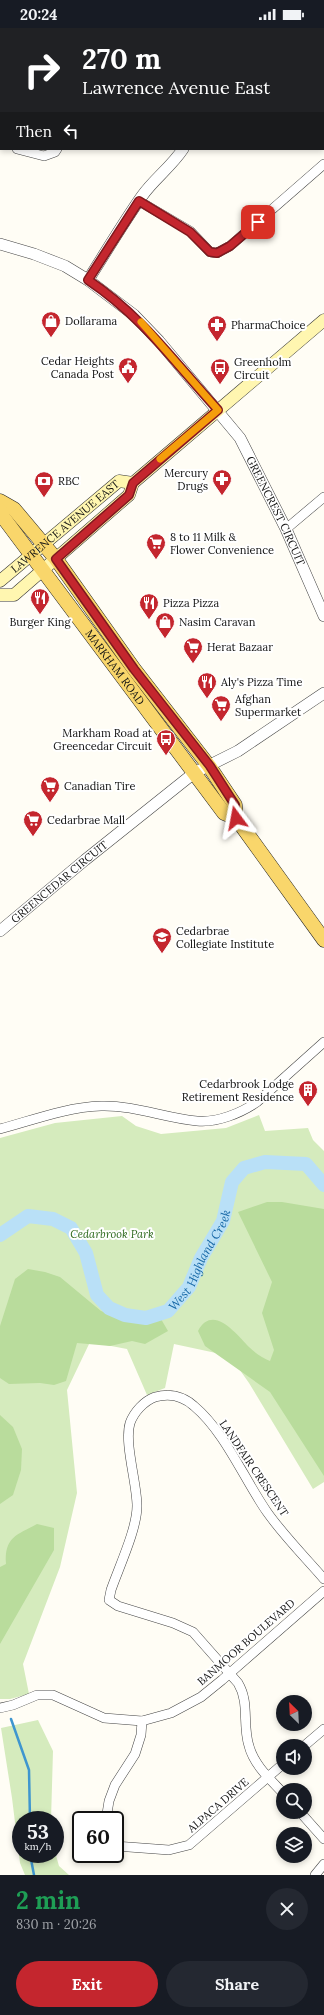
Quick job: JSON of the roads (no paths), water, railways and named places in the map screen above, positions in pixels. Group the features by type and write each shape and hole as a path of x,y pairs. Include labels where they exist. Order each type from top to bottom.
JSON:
{"main road":[{"name":"LAWRENCE AVENUE EAST","path":"0,595 14,595 129,495 133,483 324,320"},
{"name":"LAWRENCE AVENUE EAST","path":"0,581 119,481 133,483"},
{"name":"MARKHAM ROAD","path":"0,501 14,509 56,559 134,669 210,766 235,805 236,818 324,940"},
{"name":"MARKHAM ROAD","path":"0,510 3,517 31,555 43,569 224,813 236,818"}],"street":[{"path":"21,150 44,156 55,152 56,150"},
{"path":"88,280 139,201 153,182 170,166 182,150"},
{"path":"139,201 190,232 210,252 217,253 230,246 324,164"},
{"path":"0,244 34,254 65,266 106,292 138,319 218,410"},
{"name":"GREENCREST CIRCUIT","path":"218,410 240,438 286,529 324,616"},
{"path":"286,529 324,497"},
{"path":"194,773 238,751 324,693"},
{"name":"GREENCEDAR CIRCUIT","path":"0,931 133,821 194,773"},
{"path":"0,1129 79,1108 100,1106 122,1106 197,1121 214,1121 247,1109 258,1102 324,1042"},
{"name":"LANDFAIR CRESCENT","path":"230,1674 193,1632 173,1623 118,1606 109,1600 111,1590 134,1524 137,1508 129,1437 130,1424 142,1405 152,1398 166,1394 180,1397 194,1405 214,1427 268,1513 324,1579"},
{"name":"BANMOOR BOULEVARD","path":"0,1708 37,1696 53,1695 104,1718 142,1721 171,1713 201,1696 230,1674 324,1591"},
{"path":"230,1674 244,1692 247,1711 247,1734 252,1754 276,1785"},
{"path":"107,1811 109,1801 115,1785 135,1754 141,1736 142,1721"},
{"path":"312,1739 324,1729"},
{"name":"ALPACA DRIVE","path":"124,1847 169,1850 189,1846 276,1770"},
{"path":"306,1819 324,1839"},
{"path":"315,1875 324,1864"}],"waterway":[{"name":"West Highland Creek","path":"0,1235 28,1216 53,1219 71,1228 86,1253 97,1295 109,1308 125,1315 146,1318 168,1311 189,1287 201,1258 223,1221 232,1182 244,1168 265,1162 306,1164 324,1185"},
{"path":"11,1719 29,1770 30,1811"},
{"path":"32,1863 34,1875"}],"place":[{"name":"Dollarama","path":"51,338"},
{"name":"PharmaChoice","path":"217,342"},
{"name":"Cedar Heights Canada Post","path":"128,384"},
{"name":"Greenholm Circuit","path":"220,385"},
{"name":"Mercury Drugs","path":"222,496"},
{"name":"RBC","path":"44,498"},
{"name":"8 to 11 Milk & Flower Convenience","path":"156,560"},
{"name":"Burger King","path":"40,615"},
{"name":"Pizza Pizza","path":"149,620"},
{"name":"Nasim Caravan","path":"165,639"},
{"name":"Herat Bazaar","path":"193,664"},
{"name":"Aly's Pizza Time","path":"207,699"},
{"name":"Afghan Supermarket","path":"221,722"},
{"name":"Markham Road at Greencedar Circuit","path":"166,756"},
{"name":"Canadian Tire","path":"50,803"},
{"name":"Cedarbrae Mall","path":"33,837"},
{"name":"Cedarbrae Collegiate Institute","path":"162,954"},
{"name":"Cedarbrook Lodge Retirement Residence","path":"308,1107"}],"park label":[{"name":"Cedarbrook Park","path":"112,1234"}]}
